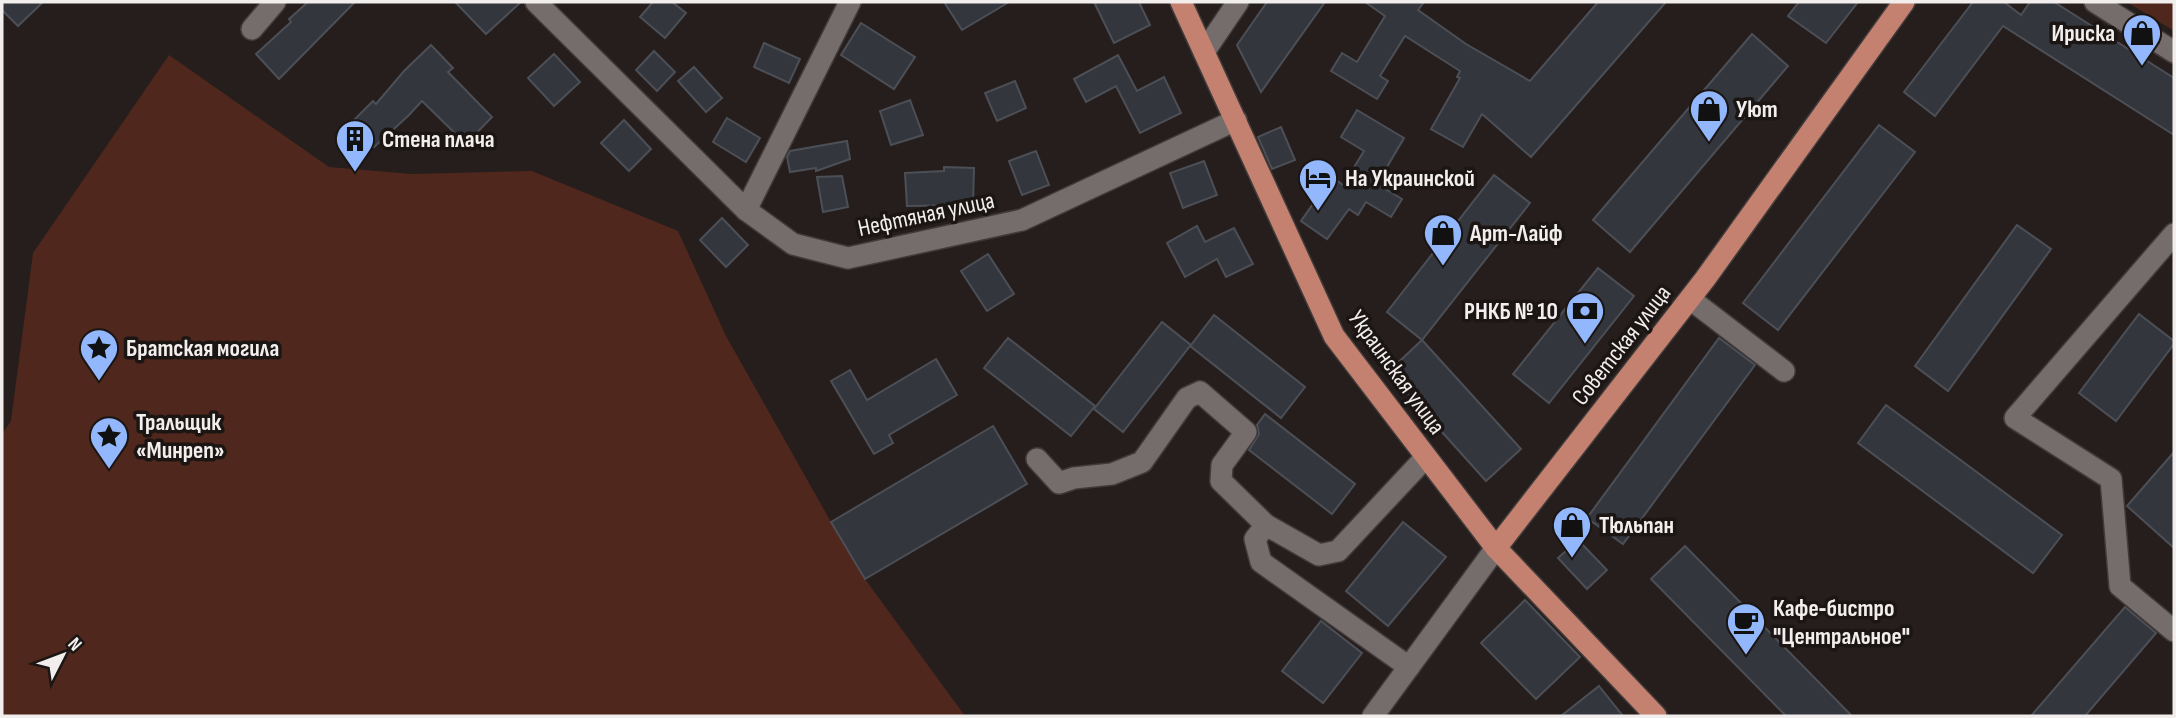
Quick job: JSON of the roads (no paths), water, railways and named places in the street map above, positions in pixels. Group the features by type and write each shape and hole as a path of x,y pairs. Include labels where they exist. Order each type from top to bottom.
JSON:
{"main road":[{"name":"Украинская улица","path":"1181,2 1334,336 1496,548 1656,716"},
{"name":"Советская улица","path":"1496,548 1690,299 1905,2"}],"street":[{"path":"252,29 275,2"},
{"path":"746,210 850,2"},
{"path":"1204,52 1238,2"},
{"path":"2095,2 2174,52"},
{"name":"Нефтяная улица","path":"541,4 746,210 793,244 848,258 1022,220 1236,120"},
{"path":"2174,234 2015,418 2111,479 2120,586 2174,631"},
{"path":"1690,299 1784,371"},
{"path":"1037,459 1059,483 1074,478 1112,474 1142,462 1187,398 1200,392 1246,432 1223,465 1221,481 1266,525 1319,555 1338,551 1426,457"},
{"path":"1266,525 1255,539 1262,562 1409,667"},
{"name":"Советская улица","path":"1373,716 1496,548"}],"place":[{"name":"Ириска","path":"2142,67"},
{"name":"Уют","path":"1709,143"},
{"name":"Стена плача","path":"355,173"},
{"name":"На Украинской","path":"1318,212"},
{"name":"Арт-Лайф","path":"1443,267"},
{"name":"РНКБ № 10","path":"1585,345"},
{"name":"Братская могила","path":"99,382"},
{"name":"Тральщик «Минреп»","path":"109,470"},
{"name":"Тюльпан","path":"1572,559"},
{"name":"Кафе‐бистро \"Центральное\"","path":"1746,656"}]}
